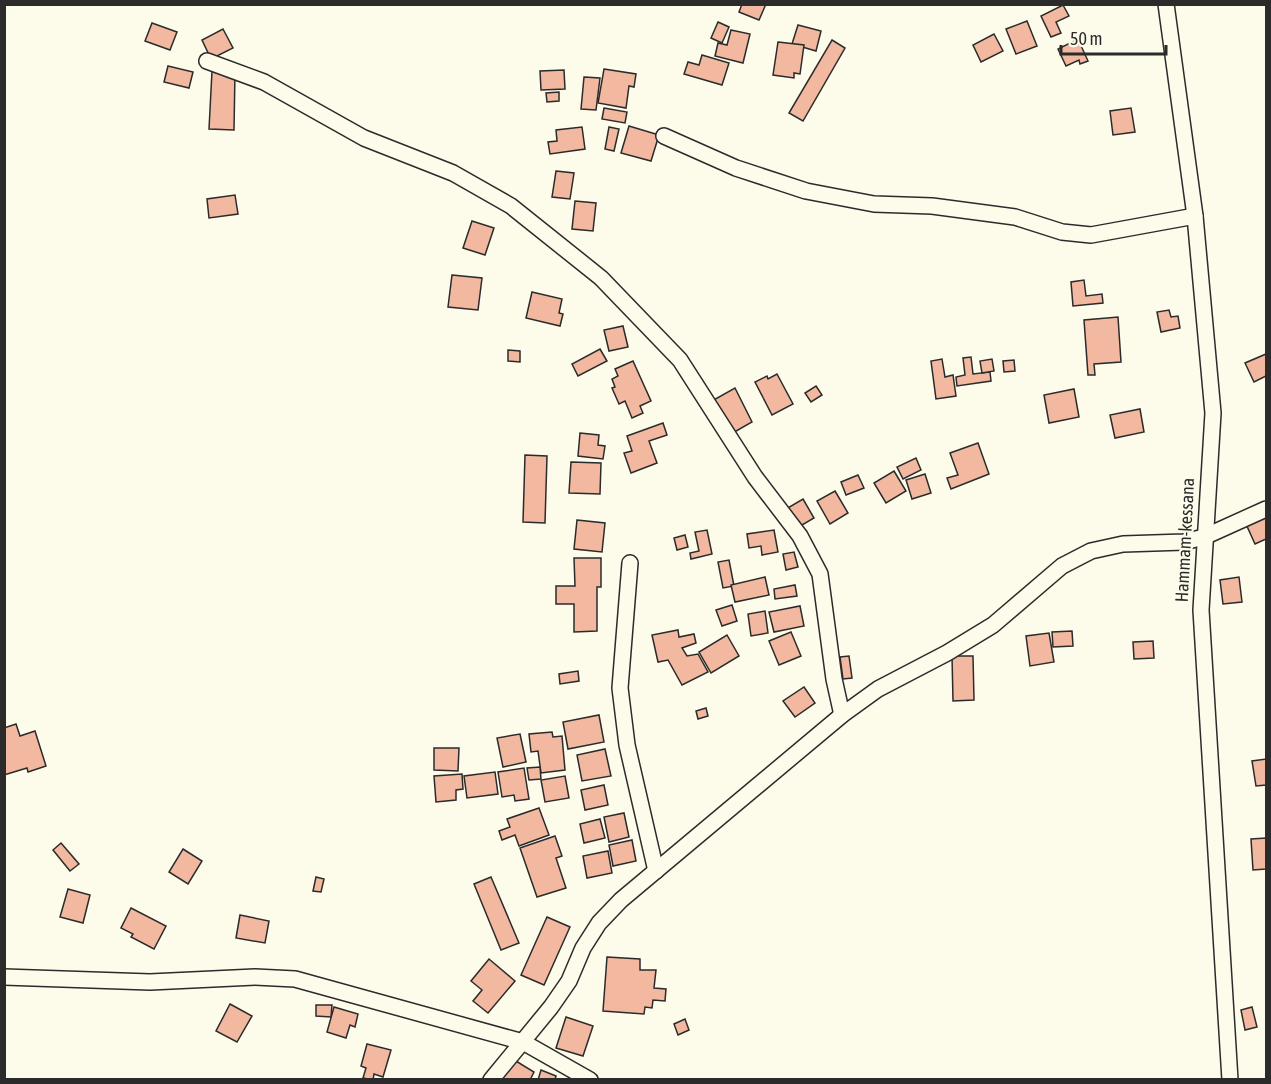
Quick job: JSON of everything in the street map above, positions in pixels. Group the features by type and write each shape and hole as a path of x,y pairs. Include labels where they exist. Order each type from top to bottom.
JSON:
{"street":[{"name":"Hammam-kessana","path":"1166,4 1195,216 1213,413 1201,610 1230,1080"},
{"path":"207,61 264,82 364,138 453,173 511,206 601,278 680,360 755,477 800,536 820,574 834,679 842,715"},
{"path":"664,136 736,168 807,191 874,204 932,206 1015,217 1062,232 1091,235 1195,216"},
{"path":"491,1080 569,981 583,948 599,922 621,900 842,715 878,689 993,625 1062,566 1091,551 1123,544 1184,542 1204,537 1266,509"},
{"path":"630,563 620,688 627,746 656,871"},
{"path":"4,977 150,981 255,977 294,980 523,1042 590,1080"}],"building":[{"path":"742,4 766,4 759,20 739,12"},
{"path":"1063,5 1069,16 1056,22 1061,33 1051,37 1041,16"},
{"path":"1027,21 1037,46 1016,54 1006,29"},
{"path":"718,22 729,27 722,43 711,38"},
{"path":"152,23 177,32 170,50 145,41"},
{"path":"798,25 821,31 816,51 792,44"},
{"path":"223,29 233,48 211,59 202,40"},
{"path":"731,30 750,34 743,63 715,56 718,43 727,45"},
{"path":"994,34 1003,51 981,62 973,45"},
{"path":"1078,39 1088,61 1080,64 1079,60 1066,66 1058,49"},
{"path":"832,40 845,48 803,121 789,113"},
{"path":"778,42 804,45 800,74 794,73 794,78 773,75"},
{"path":"702,55 729,63 722,85 684,74 688,62 699,65"},
{"path":"168,66 193,72 189,88 164,82"},
{"path":"604,69 636,74 634,87 629,86 626,108 598,103"},
{"path":"564,70 565,89 541,90 540,71"},
{"path":"212,71 235,72 234,130 209,129"},
{"path":"584,77 600,78 596,110 581,109"},
{"path":"559,92 559,101 547,102 546,93"},
{"path":"604,108 627,112 625,123 602,119"},
{"path":"1131,108 1135,132 1113,135 1110,111"},
{"path":"629,126 659,135 651,161 621,153"},
{"path":"582,127 585,149 550,154 548,142 557,141 556,130"},
{"path":"609,127 619,129 614,151 605,149"},
{"path":"556,171 574,173 570,199 552,197"},
{"path":"235,195 238,214 209,218 207,199"},
{"path":"575,201 596,203 593,231 572,229"},
{"path":"472,221 494,228 485,255 463,248"},
{"path":"452,275 482,278 478,310 448,307"},
{"path":"1084,280 1086,296 1102,294 1103,303 1073,306 1071,282"},
{"path":"532,292 562,299 559,313 563,314 560,326 526,318"},
{"path":"1169,310 1171,317 1178,316 1180,328 1161,332 1157,312"},
{"path":"1118,317 1121,362 1094,364 1095,375 1088,375 1084,320"},
{"path":"623,326 628,347 609,351 604,330"},
{"path":"600,349 607,361 578,376 572,364"},
{"path":"508,350 520,351 520,362 508,361"},
{"path":"1266,354 1266,376 1254,382 1245,363"},
{"path":"971,357 973,374 990,372 991,381 957,386 956,377 965,375 963,358"},
{"path":"942,359 945,377 953,375 956,396 936,399 931,361"},
{"path":"992,359 994,371 982,373 980,361"},
{"path":"1014,360 1015,371 1004,372 1003,361"},
{"path":"633,361 651,401 640,406 643,413 632,418 625,401 619,404 612,388 615,387 612,379 618,376 615,369"},
{"path":"777,374 793,404 772,415 755,382"},
{"path":"816,386 822,395 811,402 805,393"},
{"path":"735,388 752,422 731,434 710,402"},
{"path":"1074,389 1079,417 1049,423 1044,395"},
{"path":"1140,409 1144,432 1115,438 1110,415"},
{"path":"663,423 667,435 649,441 657,463 631,473 624,453 632,451 627,436"},
{"path":"580,433 599,435 598,445 605,446 603,459 578,456"},
{"path":"978,443 989,474 951,489 947,478 958,475 950,453"},
{"path":"525,455 547,456 545,523 523,522"},
{"path":"916,458 921,470 903,479 897,467"},
{"path":"571,462 601,463 600,494 569,493"},
{"path":"894,471 906,491 886,503 874,483"},
{"path":"925,474 931,493 912,499 906,480"},
{"path":"858,475 864,488 846,495 841,482"},
{"path":"835,491 848,513 830,524 817,501"},
{"path":"803,499 814,518 797,528 786,509"},
{"path":"1266,514 1266,539 1255,544 1246,524"},
{"path":"577,520 605,523 602,552 574,549"},
{"path":"707,530 712,554 691,559 690,553 699,551 695,532"},
{"path":"774,530 778,552 762,555 761,546 749,548 747,534"},
{"path":"685,535 688,547 677,550 674,538"},
{"path":"794,552 798,567 786,570 783,554"},
{"path":"574,558 601,558 601,587 597,587 597,631 574,632 574,604 556,604 556,586 575,586"},
{"path":"729,560 734,586 723,588 718,562"},
{"path":"765,577 769,595 735,602 731,585"},
{"path":"1239,577 1242,602 1223,604 1220,580"},
{"path":"795,585 797,596 775,599 774,589"},
{"path":"732,605 737,621 722,626 716,610"},
{"path":"800,606 804,626 774,632 769,612"},
{"path":"765,611 768,633 751,636 748,614"},
{"path":"678,630 679,637 694,634 696,643 682,648 687,656 698,654 708,672 682,685 668,660 658,662 652,635"},
{"path":"1072,631 1073,646 1053,647 1052,632"},
{"path":"791,632 801,656 779,665 769,641"},
{"path":"1049,633 1054,662 1030,666 1026,636"},
{"path":"727,635 739,656 711,673 699,652"},
{"path":"1153,641 1154,658 1134,659 1133,642"},
{"path":"849,656 852,678 843,679 840,657"},
{"path":"952,656 973,656 974,700 953,701"},
{"path":"578,671 579,681 560,684 559,674"},
{"path":"804,687 815,703 795,717 783,701"},
{"path":"706,708 708,716 698,719 696,711"},
{"path":"599,715 604,742 568,749 563,722"},
{"path":"16,724 20,736 35,731 46,766 28,772 27,768 4,775 4,728"},
{"path":"552,732 553,737 562,736 565,770 541,773 538,751 531,752 529,734"},
{"path":"520,734 526,762 503,767 497,738"},
{"path":"434,748 459,748 458,771 434,770"},
{"path":"605,749 611,776 582,781 577,755"},
{"path":"1266,759 1266,785 1256,786 1252,761"},
{"path":"540,767 541,779 529,780 527,768"},
{"path":"524,768 529,799 515,801 514,795 502,797 498,772"},
{"path":"495,772 498,794 467,798 464,776"},
{"path":"462,774 463,789 456,790 456,800 436,802 434,776"},
{"path":"565,776 569,798 545,802 541,780"},
{"path":"604,785 608,805 585,810 581,790"},
{"path":"539,808 549,835 519,846 515,835 502,840 499,831 510,827 507,819"},
{"path":"624,813 629,837 609,842 604,817"},
{"path":"600,819 605,838 584,843 580,824"},
{"path":"555,836 562,856 556,858 566,888 537,897 520,848"},
{"path":"1266,838 1266,869 1253,870 1251,839"},
{"path":"632,840 636,861 613,866 609,845"},
{"path":"61,843 79,864 70,871 53,850"},
{"path":"183,849 202,861 188,884 169,872"},
{"path":"608,851 612,873 587,878 583,856"},
{"path":"316,877 324,879 321,892 313,891"},
{"path":"491,877 519,943 501,950 474,884"},
{"path":"68,889 90,895 83,923 60,917"},
{"path":"131,908 166,926 154,949 131,937 133,934 121,928"},
{"path":"240,915 269,921 265,943 236,938"},
{"path":"547,917 570,927 544,985 521,975"},
{"path":"607,957 640,959 640,970 656,970 654,988 666,989 665,1001 653,1000 652,1008 645,1007 644,1014 603,1011"},
{"path":"489,959 515,981 488,1013 473,1001 482,990 471,981"},
{"path":"230,1004 252,1016 237,1042 216,1031"},
{"path":"316,1005 332,1005 331,1017 316,1016"},
{"path":"334,1007 358,1014 355,1027 350,1025 346,1038 327,1032"},
{"path":"1252,1007 1257,1027 1245,1030 1241,1010"},
{"path":"566,1017 593,1026 583,1056 556,1048"},
{"path":"685,1019 689,1030 678,1035 674,1024"},
{"path":"367,1044 391,1050 383,1077 374,1074 373,1080 363,1078 366,1068 361,1066"},
{"path":"511,1058 534,1072 530,1080 497,1080"},
{"path":"541,1070 556,1076 555,1080 538,1080"}]}
